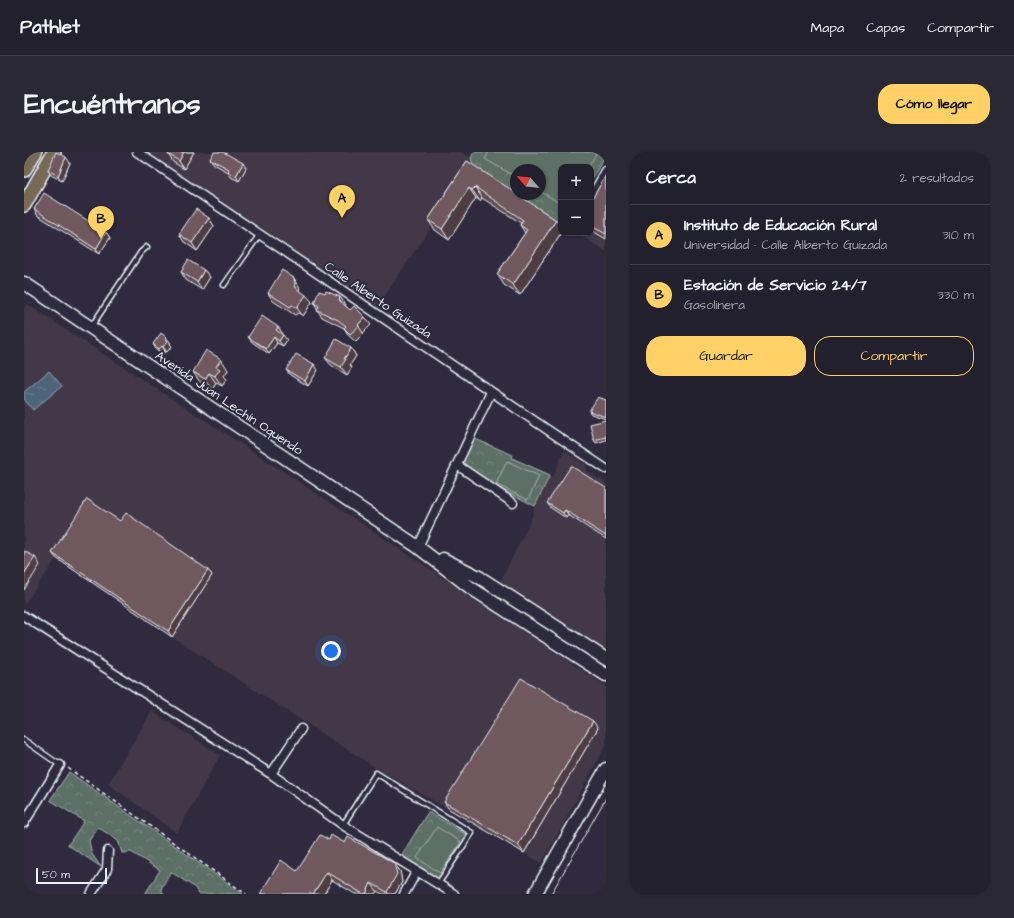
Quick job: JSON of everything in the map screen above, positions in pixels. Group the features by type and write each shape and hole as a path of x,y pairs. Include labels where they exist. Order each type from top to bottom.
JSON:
{"main road":[{"path":"24,170 35,152"},
{"path":"24,205 54,152"}],"street":[{"name":"Calle Alberto Guizada","path":"137,152 606,469"},
{"path":"594,193 606,171"},
{"name":"Avenida Juan Lechín Oquendo","path":"24,283 418,547 471,588 606,674"},
{"path":"418,547 491,392"},
{"path":"457,465 513,503"},
{"name":"Avenida Juan Lechín Oquendo","path":"418,547 479,577 606,659"},
{"path":"24,616 271,774 343,825 454,894"},
{"path":"271,774 301,729"},
{"path":"24,823 60,765"},
{"path":"534,894 606,769"},
{"path":"91,894 107,869 108,850"},
{"path":"404,894 417,871"}],"lane":[{"path":"224,285 260,234"},
{"path":"91,328 141,252 147,247"},
{"path":"24,740 60,765"},
{"path":"343,825 376,773 442,813 472,833 438,884"}],"path":[{"path":"60,765 70,768 246,894"}],"shaded area":[{"path":"148,152 462,152 471,158 473,166 377,307"},
{"path":"606,184 606,251 581,236 594,236 594,206"},
{"path":"27,304 287,474 606,686 606,745 542,863 376,768 172,637 56,559 24,605 24,308"},
{"path":"564,451 586,465 587,471 606,483 606,652 499,584 531,520 535,506 550,475 553,477"},
{"path":"152,711 220,755 177,833 108,784"}],"green space":[{"path":"474,152 606,152 594,176 594,164 558,164 558,221 526,200 546,200 546,164 510,164 510,190 473,166 471,158"},
{"path":"489,152 597,152 590,164 558,164 558,202 546,195 546,164 510,164 510,174 485,159"},
{"path":"473,438 513,455 512,458 550,475 535,506 495,486 466,467 463,461"},
{"path":"507,461 539,476 528,500 496,484"},
{"path":"69,772 243,894 199,894 194,887 171,872 161,889 164,894 145,894 160,870 131,852 122,853 118,841 98,827 89,841 92,854 101,867 68,845 84,821 50,800"},
{"path":"428,812 467,835 439,879 401,856"},
{"path":"437,827 461,842 440,873 417,858"}],"water":[{"path":"49,371 62,386 33,410 24,399 24,392"}],"building":[{"path":"56,152 66,157 58,176 48,170"},
{"path":"169,152 184,152 179,161 168,154"},
{"path":"214,152 223,152 243,163 236,176 228,172 229,169 210,159"},
{"path":"467,161 510,189 510,200 526,200 556,220 513,285 497,274 527,230 520,225 523,220 475,187 472,190 469,188 442,229 428,220"},
{"path":"606,175 606,234 594,228 594,196"},
{"path":"44,193 106,232 96,249 34,209"},
{"path":"196,209 209,218 192,243 179,234"},
{"path":"188,260 204,270 197,282 181,272"},
{"path":"282,270 294,278 296,288 306,295 297,308 292,305 290,307 268,293"},
{"path":"319,291 325,293 326,291 340,297 339,300 350,310 354,306 365,317 358,325 359,326 350,334 344,328 346,326 338,320 317,310 319,306 314,303"},
{"path":"262,316 278,327 276,330 283,335 279,341 274,337 266,349 248,337"},
{"path":"161,333 168,341 159,349 153,344"},
{"path":"336,339 351,348 341,367 325,358"},
{"path":"206,350 221,359 216,367 220,369 215,376 209,373 205,379 193,372"},
{"path":"296,354 314,364 305,381 286,370"},
{"path":"598,397 606,400 606,417 589,411"},
{"path":"606,420 606,437 594,440 590,424"},
{"path":"571,466 606,488 606,536 565,510 563,513 547,503"},
{"path":"87,499 120,521 126,513 208,570 168,631 52,553"},
{"path":"24,551 35,557 24,574"},
{"path":"521,678 593,721 518,845 444,802"},
{"path":"320,835 329,840 331,835 345,843 348,837 394,863 397,874 387,892 371,883 366,894 363,894 327,872 313,894 260,894 281,860 297,871"}],"tram line":[{"path":"551,894 606,798"}],"place":[{"name":"Instituto de Educación Rural","path":"342,218"},
{"name":"Estación de Servicio 24/7","path":"101,239"}]}
